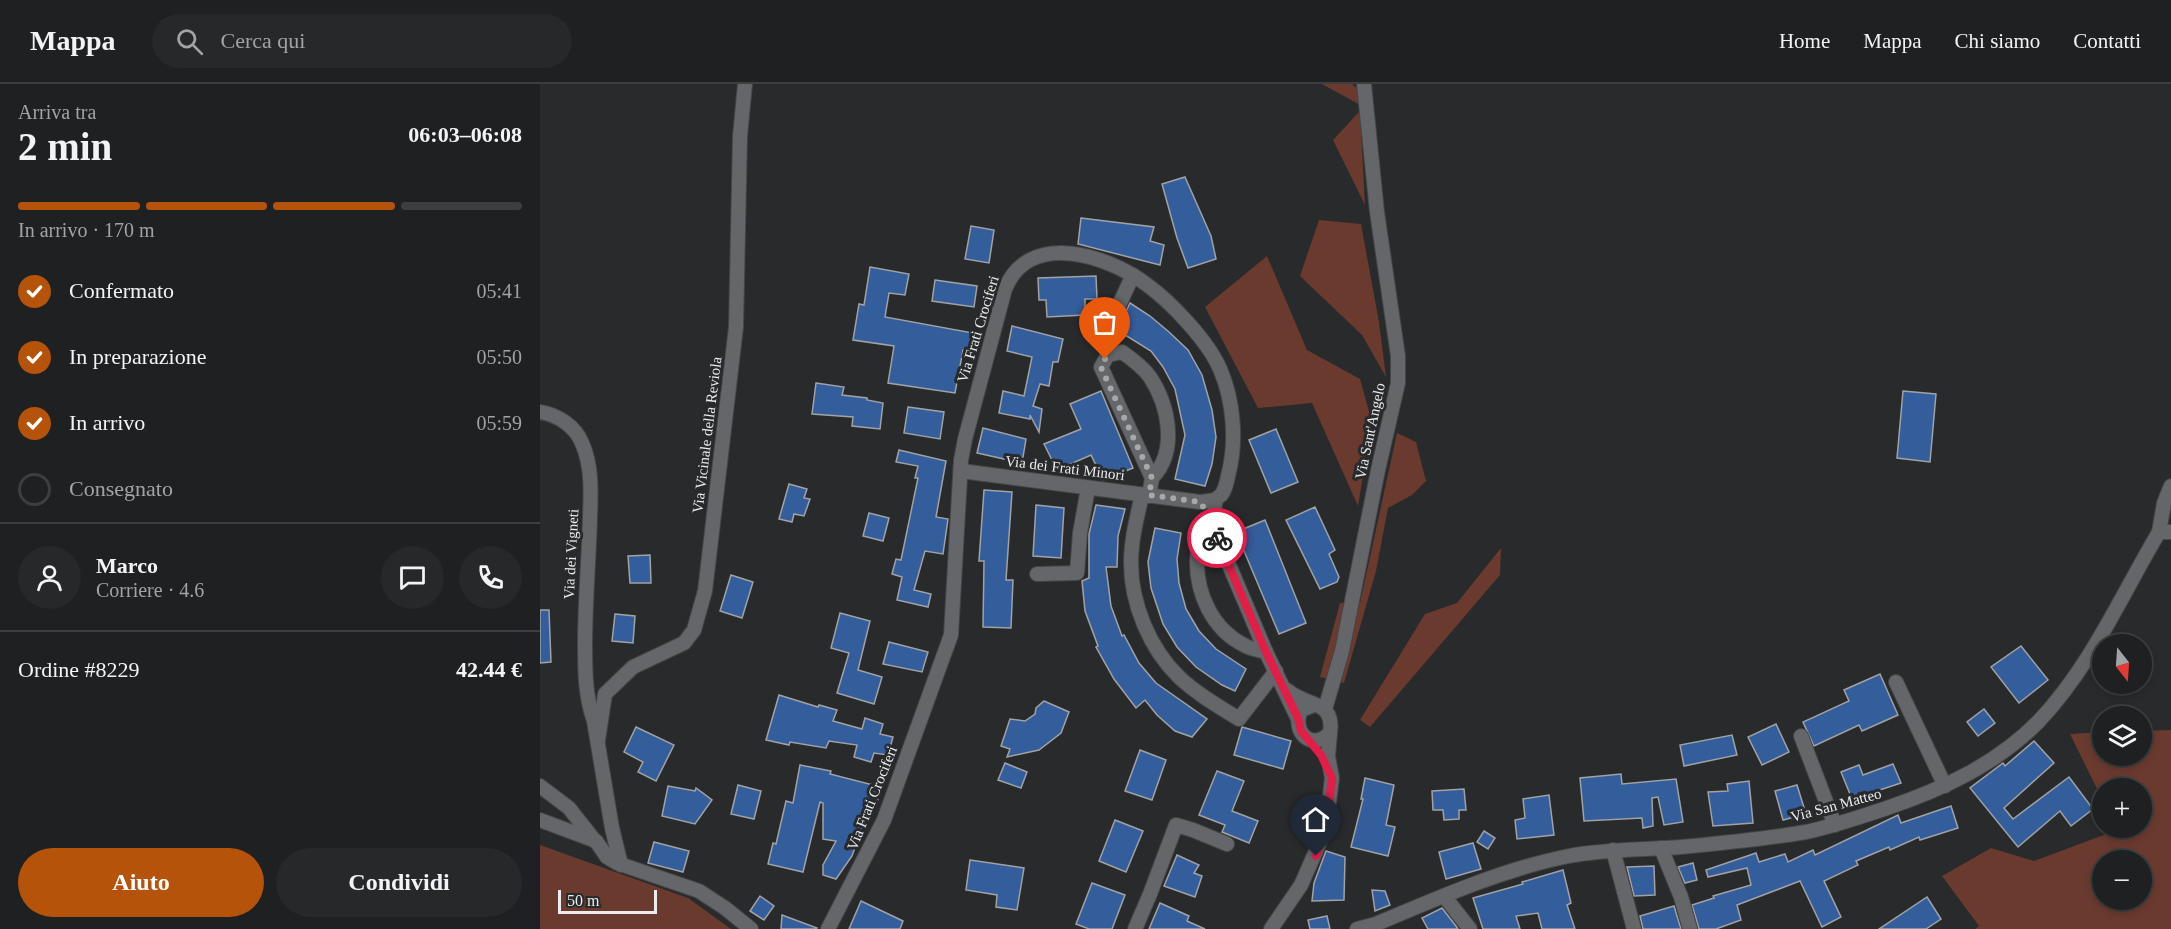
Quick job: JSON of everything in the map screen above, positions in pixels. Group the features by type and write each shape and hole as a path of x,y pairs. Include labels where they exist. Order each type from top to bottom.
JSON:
{"street":[{"name":"Via Vicinale della Reviola","path":"598,740 605,694 633,667 684,643 694,630 705,591 736,327 740,136 745,84"},
{"name":"Via Sant'Angelo","path":"1271,929 1301,885 1316,856 1326,828 1332,778 1328,756 1331,719 1320,707 1342,651 1398,383 1398,356 1377,212 1364,84"},
{"name":"Via Frati Crociferi","path":"828,929 863,865 884,820 951,635 965,439 1005,289 1014,271 1033,258 1046,254 1067,253 1096,259 1133,275 1151,287 1202,339 1220,369 1231,409 1233,446 1229,476 1222,494 1216,500 1213,527 1266,652 1298,718"},
{"path":"1112,354 1105,335 1133,275"},
{"path":"1152,478 1101,367 1105,359 1112,354 1122,352 1149,375 1161,395 1167,415 1167,452 1161,468 1152,478 1146,495 1133,540 1131,563 1136,598 1149,635 1177,675 1193,689 1239,719 1276,671"},
{"name":"Via dei Vigneti","path":"540,412 550,414 573,428 583,444 589,466 585,665 588,706 594,721"},
{"name":"Via dei Frati Minori","path":"961,471 1200,502 1216,500"},
{"path":"2165,532 2163,503 2171,486"},
{"path":"1037,574 1077,573 1080,533 1088,488"},
{"path":"1200,502 1213,527 1204,532 1200,540 1197,576 1210,614 1235,640 1246,647 1266,652"},
{"name":"Via San Matteo","path":"1357,929 1376,924 1509,872 1551,860 1613,850 1661,848 1779,836 1834,825 1926,795 1946,786 2008,748 2046,712 2065,689 2104,631 2165,532"},
{"path":"1896,682 1946,786"},
{"path":"1283,686 1294,696 1320,707"},
{"path":"1320,707 1301,710 1298,718 1301,731 1324,759 1332,778"},
{"name":"Via Vicinale della Reviola","path":"594,721 612,828 621,865"},
{"path":"1310,740 1322,740 1330,733"},
{"path":"1801,736 1834,825"},
{"path":"540,786 569,808 607,857 621,865 692,888 715,901 751,929"},
{"path":"540,820 596,841"},
{"path":"1135,929 1176,825 1227,844"},
{"path":"1661,848 1681,897 1690,929"},
{"path":"1613,850 1634,929"},
{"path":"1444,896 1470,929"}],"shaded area":[{"path":"1322,84 1352,84 1360,91 1362,106"},
{"path":"1360,111 1365,205 1333,140"},
{"path":"1319,220 1361,224 1379,322 1386,377 1362,335 1300,276"},
{"path":"1267,256 1307,350 1360,379 1372,422 1358,506 1312,403 1258,408 1205,307"},
{"path":"1397,433 1416,442 1426,481 1412,495 1388,508 1376,571 1344,683 1320,677 1340,603 1360,603"},
{"path":"1501,548 1500,575 1370,727 1360,720 1425,614 1457,603"},
{"path":"2171,730 2171,929 1975,929 1979,926 1942,876 1991,848 2034,861 2096,838 2152,838 2152,778 2092,779 2070,734 2092,733 2092,766 2152,766 2152,731"},
{"path":"540,845 688,898 731,929 540,929"}],"building":[{"path":"1185,177 1211,236 1216,259 1188,268 1162,184"},
{"path":"1081,218 1154,227 1150,241 1164,245 1160,265 1078,244"},
{"path":"971,226 994,230 989,263 965,259"},
{"path":"870,267 909,274 905,295 889,293 885,317 973,333 970,351 963,350 955,393 888,383 894,346 853,340 859,304 864,305"},
{"path":"1096,276 1097,299 1085,299 1085,315 1047,317 1046,300 1039,300 1038,278"},
{"path":"935,280 977,286 974,307 932,301"},
{"path":"1130,303 1150,316 1188,350 1202,375 1212,410 1216,437 1212,464 1205,486 1175,479 1185,435 1175,389 1151,351 1117,330"},
{"path":"1012,326 1063,339 1058,362 1053,362 1049,386 1040,384 1033,406 1042,409 1039,432 1030,415 1030,419 999,413 1003,391 1024,396 1032,357 1007,351"},
{"path":"816,383 844,387 842,395 867,398 867,400 883,403 880,429 852,426 853,417 812,414"},
{"path":"1101,391 1133,468 1103,480 1091,455 1057,470 1044,444 1081,429 1070,404"},
{"path":"1903,391 1936,394 1930,462 1897,458"},
{"path":"908,407 944,412 940,439 904,433"},
{"path":"983,428 1026,439 1022,463 977,453"},
{"path":"1276,429 1298,482 1271,493 1249,440"},
{"path":"899,450 946,461 936,517 948,519 943,554 925,551 914,590 931,594 928,607 897,600 902,577 892,574 896,559 901,560 918,478 915,478 918,466 896,462"},
{"path":"789,484 807,489 804,498 810,499 804,516 794,514 792,522 779,519"},
{"path":"984,490 1012,492 1006,580 1013,580 1011,628 983,627 984,561 979,561"},
{"path":"1036,505 1064,508 1061,558 1033,556"},
{"path":"1096,505 1125,509 1118,536 1117,567 1106,567 1111,606 1122,636 1124,635 1139,663 1156,683 1207,719 1192,737 1175,731 1157,715 1145,700 1136,708 1114,679 1096,647 1098,646 1085,611 1082,581 1089,578 1089,534"},
{"path":"1315,507 1335,550 1329,554 1339,577 1337,582 1320,589 1286,520"},
{"path":"869,513 889,518 883,541 863,536"},
{"path":"1265,520 1306,623 1279,634 1236,532"},
{"path":"1155,528 1181,533 1177,559 1179,583 1186,609 1199,631 1216,649 1246,669 1235,691 1196,667 1177,647 1163,624 1151,588 1148,562"},
{"path":"650,555 651,583 630,583 628,556"},
{"path":"731,575 753,582 742,618 720,611"},
{"path":"540,610 549,610 551,662 540,663"},
{"path":"840,613 870,621 858,670 882,677 874,704 837,693 849,653 831,648"},
{"path":"615,614 635,616 633,643 612,641"},
{"path":"889,642 928,652 922,672 883,664"},
{"path":"2021,646 2048,680 2019,703 1991,667"},
{"path":"1880,674 1898,715 1862,731 1859,725 1814,746 1803,722 1849,701 1844,690"},
{"path":"779,695 818,707 819,705 837,710 833,721 862,729 865,718 883,724 880,734 893,737 888,755 874,753 871,762 854,757 857,745 829,741 826,748 790,742 789,745 766,740"},
{"path":"1044,701 1069,712 1061,733 1039,750 1007,757 1010,749 1001,746 1010,719 1025,721 1035,714 1036,708"},
{"path":"1984,709 1995,723 1978,736 1967,722"},
{"path":"1776,724 1789,752 1762,765 1748,737"},
{"path":"636,727 674,745 656,781 638,772 643,762 624,752"},
{"path":"1242,727 1291,741 1283,769 1234,755"},
{"path":"1732,735 1737,755 1684,766 1680,745"},
{"path":"2034,741 2054,763 2004,808 2013,819 2069,777 2092,810 2071,826 2060,811 2018,847 1970,788 2003,763 2005,766"},
{"path":"1140,750 1166,760 1152,800 1125,791"},
{"path":"1005,763 1027,772 1021,788 998,780"},
{"path":"1893,764 1901,783 1852,799 1841,772 1859,765 1863,775"},
{"path":"800,765 831,771 830,774 881,787 876,806 870,805 852,856 836,879 823,875 823,865 836,841 823,839 823,803 820,802 803,872 768,864 773,843 776,844 786,801 793,803"},
{"path":"1217,771 1244,781 1232,811 1258,821 1249,843 1222,832 1225,825 1199,815"},
{"path":"1621,774 1622,784 1676,779 1683,822 1664,825 1658,797 1652,798 1653,826 1643,828 1642,818 1584,821 1580,778"},
{"path":"1365,778 1394,785 1386,825 1395,827 1388,856 1351,847 1363,799 1361,799"},
{"path":"1749,781 1753,823 1713,826 1708,792 1728,791 1727,784"},
{"path":"738,785 761,791 754,819 731,814"},
{"path":"1797,785 1806,814 1783,820 1775,791"},
{"path":"668,786 695,791 696,788 712,800 695,824 662,816"},
{"path":"1464,789 1466,810 1459,810 1459,819 1444,820 1443,810 1433,810 1432,791"},
{"path":"1549,795 1554,835 1517,839 1515,820 1525,818 1523,799"},
{"path":"1951,806 1958,828 1920,840 1919,837 1890,850 1889,847 1856,861 1858,865 1824,881 1841,917 1822,927 1800,881 1737,905 1741,920 1716,929 1699,929 1692,905 1751,885 1747,868 1708,877 1706,870 1756,853 1759,862 1785,854 1788,862 1813,850 1815,855 1898,815 1901,823"},
{"path":"1115,820 1143,831 1126,872 1099,861"},
{"path":"1484,831 1495,838 1488,849 1477,842"},
{"path":"654,842 689,851 683,872 648,863"},
{"path":"1473,843 1481,869 1446,879 1439,852"},
{"path":"1326,851 1345,857 1344,900 1312,901 1314,883"},
{"path":"1177,855 1199,865 1194,873 1202,876 1195,897 1164,886"},
{"path":"970,860 1024,868 1017,910 996,907 997,895 966,890"},
{"path":"1693,863 1697,880 1685,883 1678,867"},
{"path":"1654,866 1655,895 1634,896 1627,867"},
{"path":"1563,870 1571,903 1567,905 1575,929 1542,929 1538,913 1516,916 1520,929 1483,929 1473,898"},
{"path":"1092,883 1125,895 1112,929 1089,929 1076,924"},
{"path":"1372,890 1385,891 1390,905 1375,911"},
{"path":"760,896 774,906 764,920 750,911"},
{"path":"1927,897 1941,919 1926,929 1879,929"},
{"path":"861,901 903,921 900,929 849,929"},
{"path":"1160,903 1189,916 1187,921 1205,929 1149,929"},
{"path":"1674,906 1681,929 1643,929 1640,916"},
{"path":"1442,908 1458,929 1428,929 1422,918"},
{"path":"782,915 817,928 781,929"},
{"path":"1327,916 1330,929 1310,929 1308,920"}],"way so far":[{"path":"1105,359 1101,367 1152,478 1149,495 1200,502 1217,538"}],"route":[{"path":"1217,538 1266,652 1298,718 1301,731 1327,764 1332,778 1326,828 1316,856"}]}
